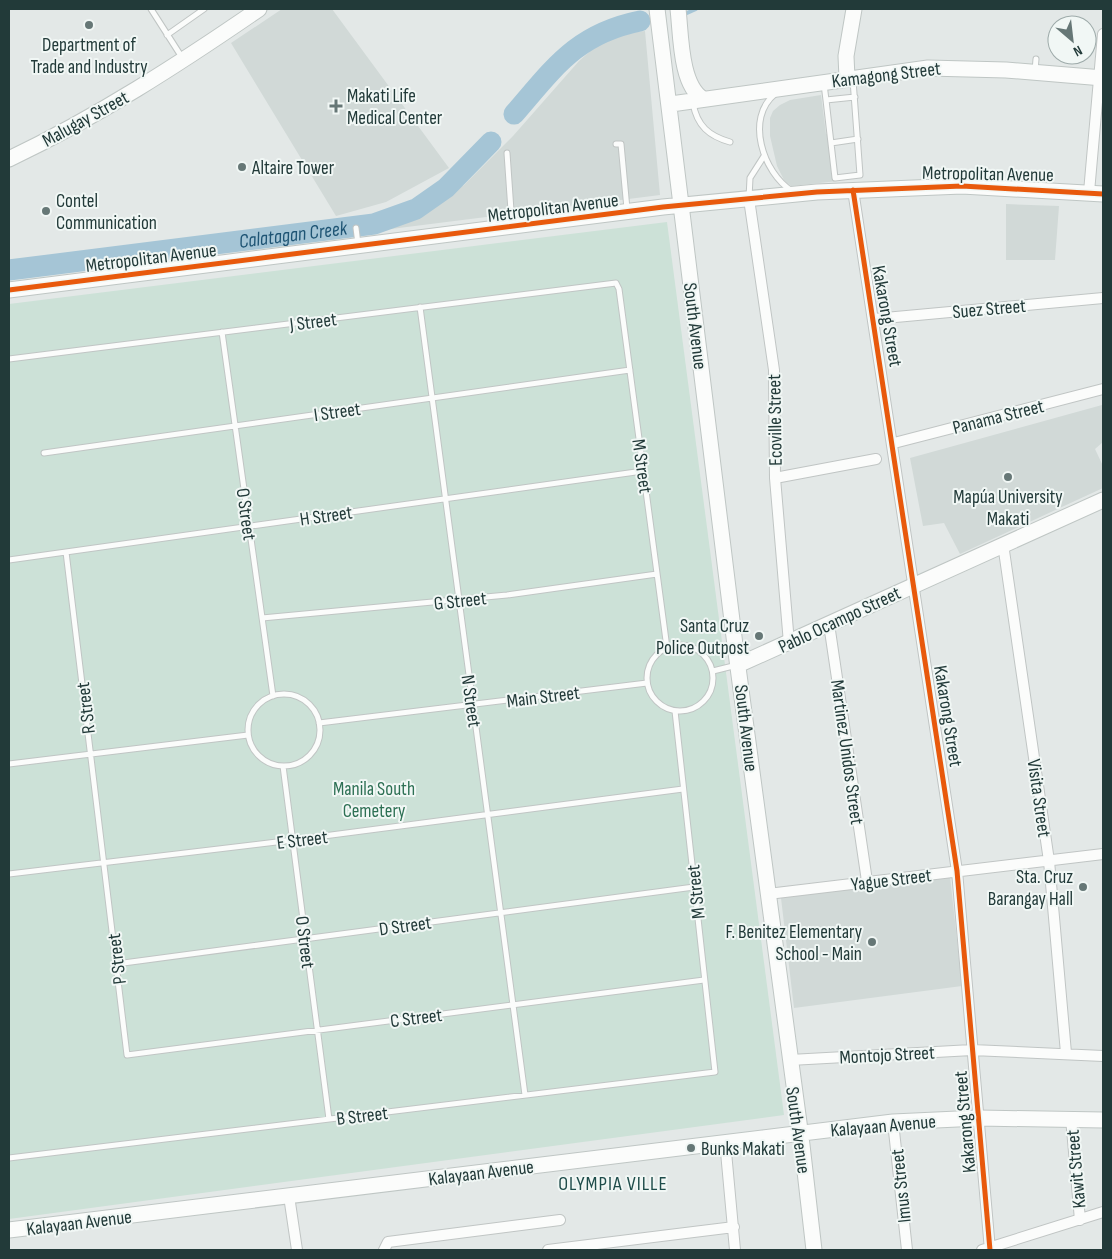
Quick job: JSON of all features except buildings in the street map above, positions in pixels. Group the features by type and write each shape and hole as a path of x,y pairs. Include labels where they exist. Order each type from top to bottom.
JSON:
{"main road":[{"name":"South Avenue","path":"658,9 738,665 814,1250"},
{"path":"678,9 686,73 691,89 698,100"},
{"path":"850,77 846,56 854,9"},
{"name":"Malugay Street","path":"9,159 81,122 183,59 255,10"},
{"name":"Kamagong Street","path":"671,104 850,77 947,67 1035,65 1101,77"},
{"path":"671,104 680,90 686,73"},
{"name":"Metropolitan Avenue","path":"9,290 627,212 797,194 852,183 962,186 1096,193"},
{"name":"Pablo Ocampo Street","path":"738,665 1103,500"},
{"name":"Kalayaan Avenue","path":"9,1230 725,1141 893,1122 979,1118 1103,1120"}],"street":[{"path":"1096,193 1103,34"},
{"name":"Kakarong Street","path":"852,183 894,443 957,871 979,1118 987,1250"},
{"name":"Ecoville Street","path":"749,198 774,370 775,478 789,643"},
{"name":"Suez Street","path":"874,319 1103,298"},
{"name":"Panama Street","path":"894,443 1103,389"},
{"path":"775,478 876,459"},
{"name":"Visita Street","path":"1003,544 1048,862 1066,1053"},
{"name":"Martinez Unidos Street","path":"829,624 867,881"},
{"name":"Yague Street","path":"768,894 1103,854"},
{"name":"Montojo Street","path":"790,1060 972,1050 1103,1056"},
{"name":"Kawit Street","path":"1071,1118 1080,1220"},
{"name":"Imus Street","path":"893,1122 907,1250"},
{"path":"725,1141 735,1250"},
{"path":"289,1196 297,1250"},
{"path":"987,1250 1103,1212"},
{"path":"384,1250 388,1242 560,1220"},
{"path":"548,1250 734,1227"}],"lane":[{"path":"151,9 183,59"},
{"path":"167,35 204,9"},
{"path":"824,81 836,178 852,183 860,175 855,97 850,77"},
{"path":"784,87 768,100 761,111 760,124 764,156 773,174 783,185 797,194"},
{"path":"826,100 855,97"},
{"path":"698,100 695,115 711,136 730,142"},
{"path":"831,143 858,139"},
{"path":"616,144 622,144 627,212"},
{"path":"507,153 512,227"},
{"path":"749,198 750,178 764,156"},
{"path":"543,205 545,222"},
{"path":"356,228 359,247"},
{"name":"J Street","path":"9,359 617,284"},
{"name":"M Street","path":"617,284 667,648"},
{"name":"N Street","path":"420,307 524,1095"},
{"name":"O Street","path":"222,332 273,696"},
{"name":"I Street","path":"44,452 630,370"},
{"name":"H Street","path":"9,560 643,471"},
{"name":"R Street","path":"66,552 104,864"},
{"name":"G Street","path":"262,618 459,600 657,574"},
{"path":"686,646 695,649 703,654 713,671 714,682 705,701 696,708 686,711 675,711 656,702 647,683 652,662 667,648 686,646"},
{"path":"713,671 738,665"},
{"name":"Main Street","path":"319,723 647,683"},
{"path":"273,696 293,696 302,699 316,714 319,723 318,740 311,753 298,763 283,766 271,763 260,757 252,747 248,735 251,716 264,701 273,696"},
{"name":"M Street","path":"675,711 715,1072"},
{"path":"9,764 248,735"},
{"name":"O Street","path":"283,766 329,1119"},
{"name":"E Street","path":"9,874 104,864 683,789"},
{"name":"P Street","path":"104,864 127,1054"},
{"name":"D Street","path":"116,964 694,887"},
{"name":"C Street","path":"127,1054 704,980"},
{"name":"B Street","path":"9,1158 715,1072"}],"shaded area":[{"name":"Makati Life Medical Center","path":"282,9 332,9 449,168 386,202 336,216 231,43"},
{"path":"645,31 660,195 391,229 391,226 425,211 464,185 513,136 579,61 596,46 620,34"},
{"path":"821,95 826,134 831,133 838,181 791,186 784,180 777,166 770,136 770,118 773,111 790,100"},
{"path":"1006,204 1059,206 1055,260 1006,260"},
{"name":"Mapúa University Makati","path":"1102,405 1103,442 1095,449 1103,466 1103,488 960,554 944,523 923,526 910,458"},
{"name":"F. Benitez Elementary School - Main","path":"950,876 962,986 794,1008 781,898"}],"green space":[{"name":"Manila South Cemetery","path":"667,222 784,1115 9,1219 9,304"}],"waterway":[{"name":"Calatagan Creek","path":"687,13 696,9"},
{"name":"Calatagan Creek","path":"640,21 654,19"},
{"name":"Calatagan Creek","path":"514,114 568,55 599,35 640,21"},
{"name":"Calatagan Creek","path":"9,270 374,224 416,209 446,188 491,142"}],"cycle path":[{"path":"9,290 663,207 817,192 962,186 1103,194"},
{"path":"853,190 957,871 990,1250"}],"place":[{"name":"Department of Trade and Industry","path":"89,25"},
{"name":"Makati Life Medical Center","path":"336,106"},
{"name":"Altaire Tower","path":"242,167"},
{"name":"Contel Communication","path":"46,211"},
{"name":"Mapúa University Makati","path":"1008,477"},
{"name":"Santa Cruz Police Outpost","path":"759,636"},
{"name":"Sta. Cruz Barangay Hall","path":"1083,887"},
{"name":"F. Benitez Elementary School - Main","path":"872,942"},
{"name":"Bunks Makati","path":"691,1148"}],"district":[{"name":"OLYMPIA VILLE","path":"613,1183"}]}
